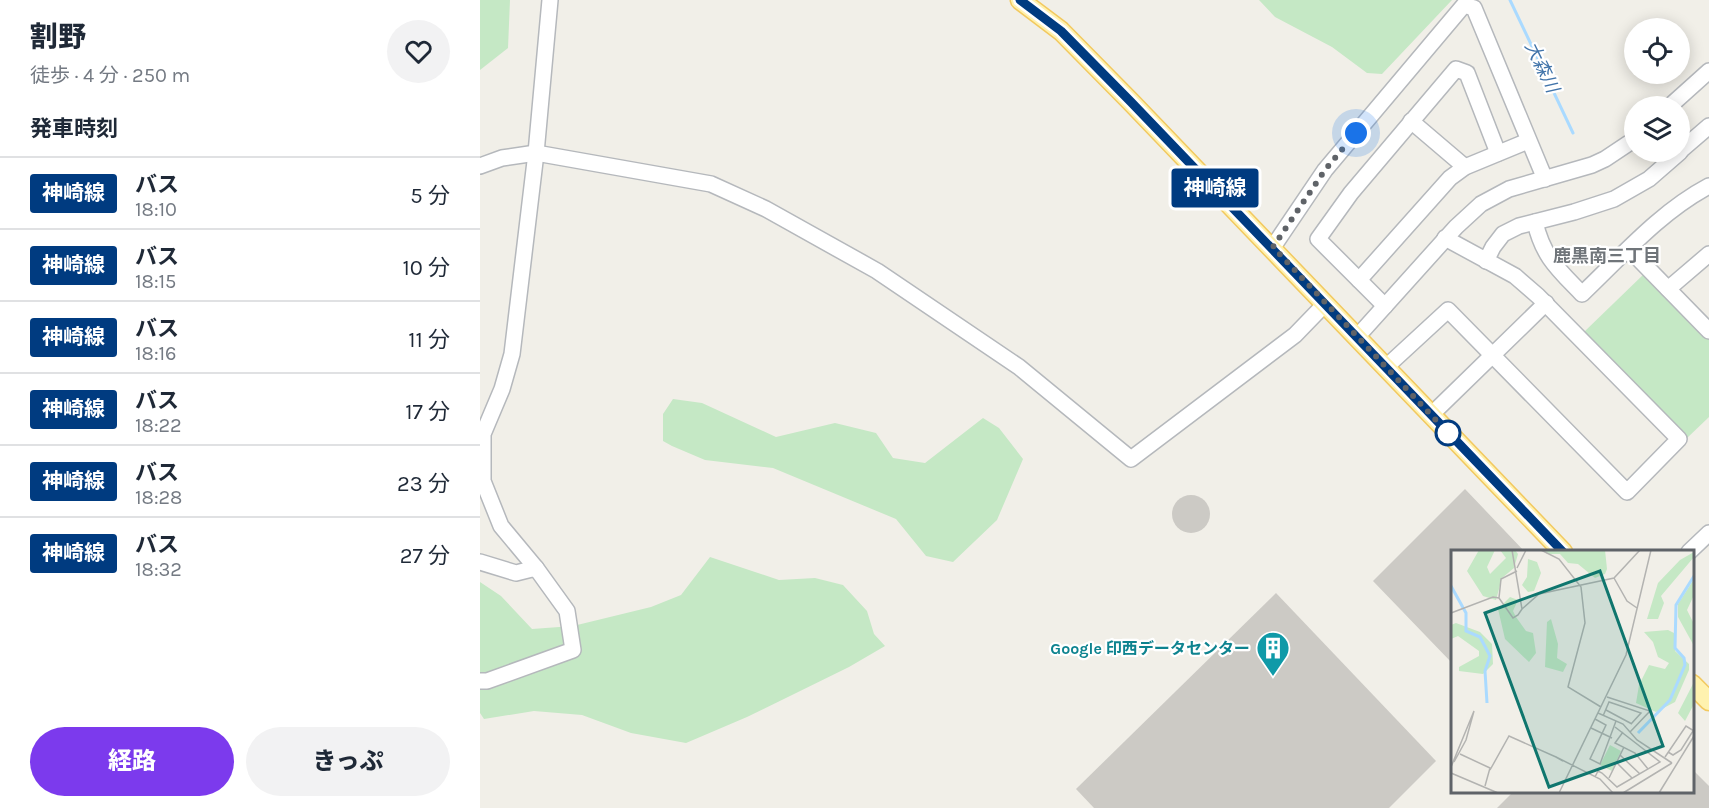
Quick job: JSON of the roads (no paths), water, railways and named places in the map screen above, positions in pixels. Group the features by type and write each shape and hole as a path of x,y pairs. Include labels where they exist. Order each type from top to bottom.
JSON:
{"main road":[{"path":"1020,0 1061,31 1273,247 1385,368 1561,550"},
{"path":"1694,686 1709,701"}],"street":[{"path":"480,681 487,681 573,650 567,611 536,568 501,526 483,481 483,434 502,389 512,354 536,153 550,0"},
{"path":"1273,247 1325,170 1464,5 1474,8 1545,179"},
{"path":"1385,306 1318,239 1351,193 1456,69 1467,73 1498,153"},
{"path":"1681,96 1709,71"},
{"path":"1411,121 1465,166"},
{"path":"1690,142 1709,126"},
{"path":"1359,280 1435,194 1465,166 1528,141"},
{"path":"1356,337 1446,238 1481,204 1509,189 1592,165 1624,146"},
{"path":"480,165 502,158 536,153 711,184 766,209 878,271 1018,367 1131,459 1295,335 1325,304"},
{"path":"1486,261 1503,234 1519,226 1614,199 1648,179 1667,162"},
{"path":"1535,222 1540,241 1549,259 1582,294 1658,221 1691,195 1709,186"},
{"path":"1385,368 1448,310 1628,492 1679,440 1546,303 1515,276 1446,238"},
{"path":"1629,249 1709,330"},
{"path":"1668,289 1709,254"},
{"path":"1431,415 1546,303"},
{"path":"1691,550 1709,532"},
{"path":"480,562 516,573 536,568"}],"waterway":[{"name":"大森川","path":"1510,0 1573,133"}],"place":[{"name":"Google 印西データセンター","path":"1273,677"}],"district":[{"name":"鹿黒南三丁目","path":"1607,256"}]}
